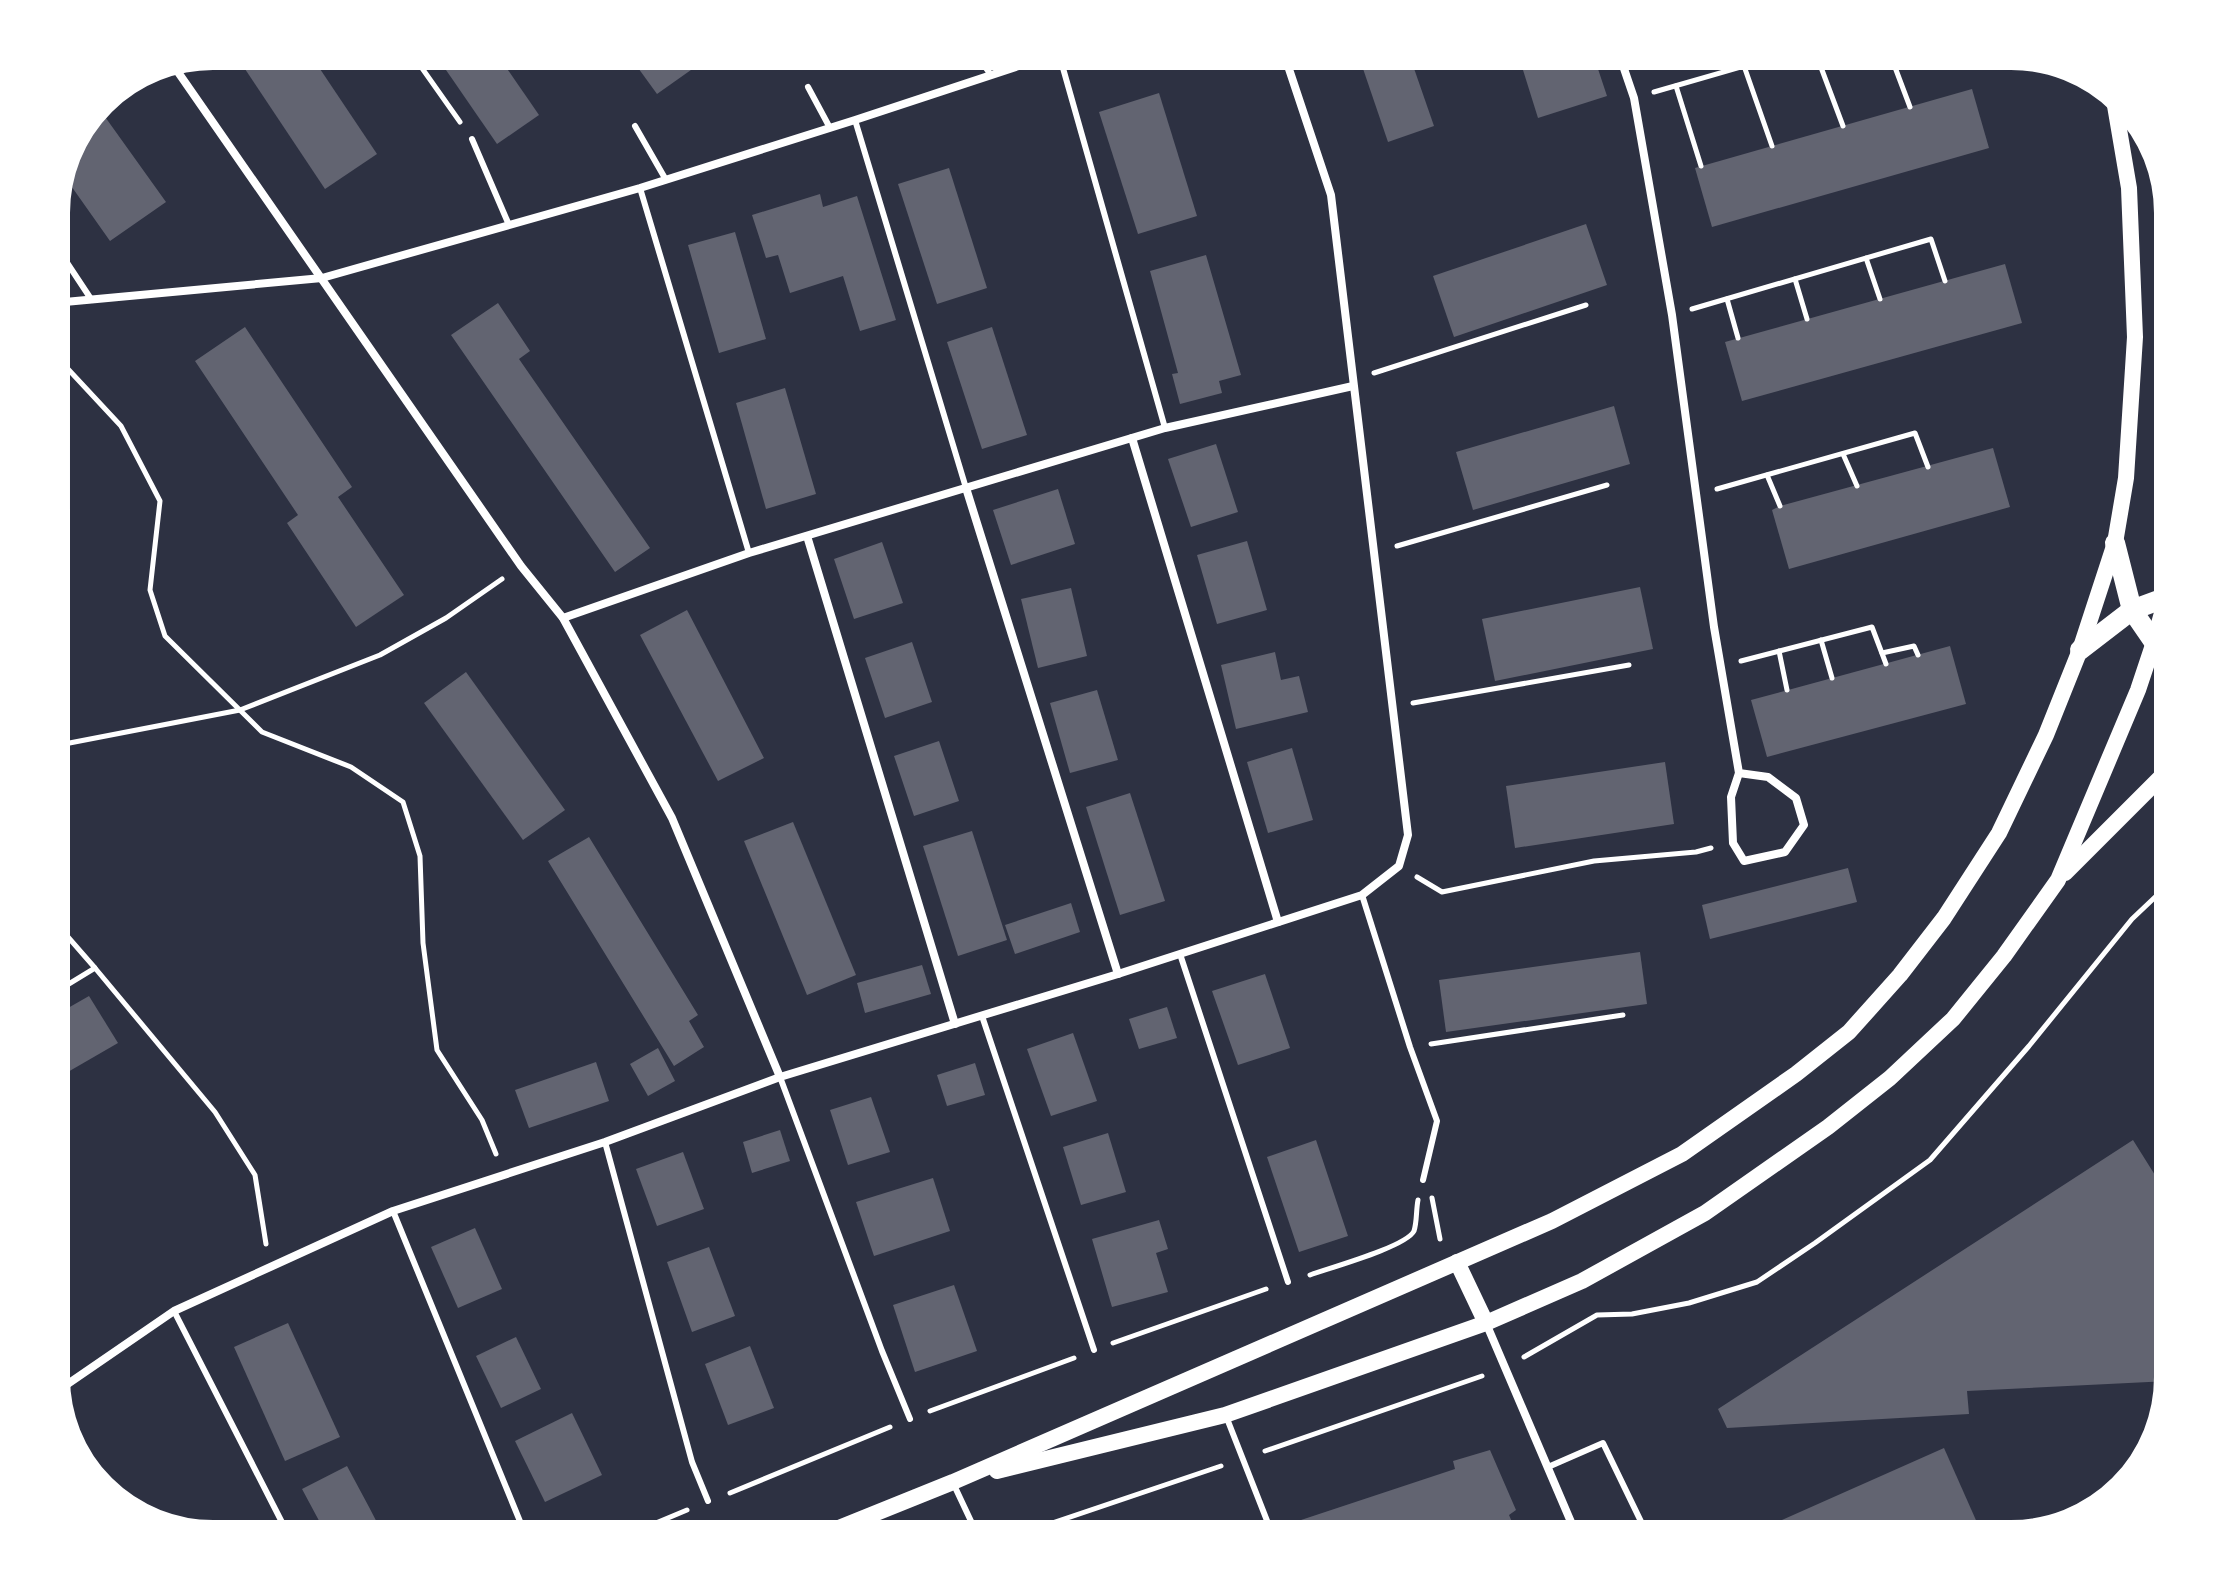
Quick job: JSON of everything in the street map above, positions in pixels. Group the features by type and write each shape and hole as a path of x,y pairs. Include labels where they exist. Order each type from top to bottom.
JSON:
{"main road":[{"path":"854,1522 953,1482 1552,1221 1682,1154 1796,1074 1849,1032 1900,975 1944,918 1999,833 2046,735 2080,650 2115,543 2126,478 2135,337 2129,188 2117,115"},
{"path":"2115,543 2132,610 2156,638"},
{"path":"2080,650 2132,610 2156,598"},
{"path":"2058,880 2133,701 2156,657"},
{"path":"953,1482 1225,1415 1486,1323 1582,1281 1705,1213 1828,1127 1890,1078 1953,1019 2004,956 2058,880 2156,782"},
{"path":"1457,1262 1486,1323"}],"street":[{"path":"68,301 322,278 640,188 1013,68"},
{"path":"68,1384 174,1311 393,1211 605,1142 780,1077 1118,974 1362,895 1399,866 1408,835 1331,195 1289,68"},
{"path":"1624,68 1634,98 1672,315 1721,667 1739,773 1731,797 1733,843 1744,861 1785,852 1804,825 1796,798 1768,777 1739,773"},
{"path":"178,72 521,566 563,618 672,818 780,1077"},
{"path":"563,618 749,553 1165,428 1353,383"},
{"path":"1132,438 1278,922"},
{"path":"966,488 1118,974"},
{"path":"807,536 955,1024"},
{"path":"1486,1323 1571,1522"}],"lane":[{"path":"986,68 991,75"},
{"path":"1061,68 1165,428"},
{"path":"808,87 830,128"},
{"path":"855,120 966,488"},
{"path":"635,126 666,180"},
{"path":"472,139 509,225"},
{"path":"640,188 749,553"},
{"path":"68,264 91,299"},
{"path":"1362,895 1437,1121 1423,1180"},
{"path":"1180,954 1288,1282"},
{"path":"982,1016 1094,1350"},
{"path":"780,1077 910,1419"},
{"path":"605,1142 692,1462 708,1501"},
{"path":"393,1211 520,1522"},
{"path":"174,1311 282,1522"},
{"path":"1225,1415 1267,1522"},
{"path":"1548,1467 1603,1443 1641,1522"},
{"path":"953,1482 972,1522"}],"path":[{"path":"422,68 472,139"},
{"path":"1634,98 1737,68"},
{"path":"1745,68 1772,146"},
{"path":"1821,68 1843,126"},
{"path":"1895,68 1910,107"},
{"path":"1676,86 1701,166"},
{"path":"1672,315 1931,239 1945,281"},
{"path":"1866,258 1880,299"},
{"path":"1795,279 1807,319"},
{"path":"1727,299 1738,338"},
{"path":"1353,383 1586,305"},
{"path":"68,369 121,426 160,501 150,590 165,636 262,732 351,767 403,802 420,856 423,943 437,1050 482,1120 505,1174"},
{"path":"1697,494 1915,433 1928,467"},
{"path":"1843,454 1857,486"},
{"path":"1767,475 1780,506"},
{"path":"1373,553 1607,485"},
{"path":"68,743 240,710 380,655 446,618 521,566"},
{"path":"1721,667 1872,627 1886,664"},
{"path":"1821,640 1832,678"},
{"path":"1882,653 1914,646 1918,655"},
{"path":"1779,651 1787,690"},
{"path":"1392,706 1629,665"},
{"path":"1399,866 1442,892 1594,861 1696,852 1733,843"},
{"path":"1055,1522 1505,1367 1597,1315 1632,1314 1689,1303 1757,1282 1930,1160 2029,1046 2132,919 2156,896"},
{"path":"68,937 215,1112 255,1175 270,1267"},
{"path":"68,984 95,968"},
{"path":"1410,1047 1623,1015"},
{"path":"658,1522 910,1419 1094,1350 1372,1254 1411,1236 1423,1180"}],"building":[{"path":"244,68 319,68 377,154 325,189"},
{"path":"445,68 507,68 539,115 497,144"},
{"path":"638,68 694,68 657,94"},
{"path":"1363,68 1414,68 1434,126 1388,142"},
{"path":"1598,68 1607,96 1538,118 1523,70"},
{"path":"1972,89 1989,148 1712,227 1695,168"},
{"path":"1159,93 1197,216 1138,234 1099,112"},
{"path":"105,117 166,202 110,241 71,186 83,149"},
{"path":"949,168 987,288 937,304 898,184"},
{"path":"820,194 823,207 857,196 896,320 860,331 843,276 790,293 778,255 766,258 752,215"},
{"path":"1586,224 1607,285 1454,337 1433,276"},
{"path":"735,232 766,339 719,353 688,245"},
{"path":"1206,255 1241,375 1219,381 1222,393 1180,404 1172,374 1178,373 1150,271"},
{"path":"2005,264 2022,323 1742,401 1725,342"},
{"path":"498,303 530,351 519,359 650,548 615,572 451,335"},
{"path":"245,327 352,487 338,497 404,595 356,627 287,523 298,515 195,361"},
{"path":"992,327 1027,435 982,449 947,342"},
{"path":"785,388 816,494 766,509 736,403"},
{"path":"1614,406 1630,464 1473,510 1456,452"},
{"path":"1216,444 1238,512 1191,527 1168,459"},
{"path":"1993,448 2010,507 1789,569 1772,510"},
{"path":"1058,489 1075,544 1011,565 993,510"},
{"path":"1247,541 1267,610 1217,624 1197,555"},
{"path":"882,542 903,603 854,619 834,559"},
{"path":"1640,587 1653,649 1495,681 1482,619"},
{"path":"1071,588 1087,656 1038,668 1021,599"},
{"path":"687,610 764,758 718,781 640,635"},
{"path":"912,642 932,702 885,718 865,658"},
{"path":"1950,646 1966,704 1767,757 1751,700"},
{"path":"1275,652 1281,680 1299,676 1308,712 1236,729 1221,665"},
{"path":"466,672 565,810 523,840 424,703"},
{"path":"1097,690 1118,760 1070,773 1050,703"},
{"path":"939,741 959,801 914,816 894,756"},
{"path":"1292,748 1313,820 1268,833 1247,762"},
{"path":"1665,762 1674,824 1515,848 1506,786"},
{"path":"1130,793 1165,901 1120,915 1086,807"},
{"path":"793,822 856,975 807,995 744,841"},
{"path":"972,831 1007,940 958,956 923,846"},
{"path":"589,837 698,1015 689,1021 704,1047 674,1066 548,861"},
{"path":"1848,868 1857,902 1710,939 1702,905"},
{"path":"1071,903 1080,932 1015,954 1005,925"},
{"path":"1640,952 1647,1004 1446,1032 1439,980"},
{"path":"922,965 931,994 865,1013 857,983"},
{"path":"1265,974 1290,1048 1238,1065 1212,991"},
{"path":"89,996 118,1043 68,1072 68,1008"},
{"path":"1167,1007 1177,1038 1139,1049 1129,1019"},
{"path":"1073,1033 1097,1101 1051,1116 1027,1049"},
{"path":"658,1048 675,1081 648,1096 630,1064"},
{"path":"596,1062 609,1101 529,1128 515,1090"},
{"path":"975,1063 985,1095 947,1106 937,1075"},
{"path":"871,1097 890,1152 848,1165 830,1110"},
{"path":"780,1130 790,1161 752,1173 743,1142"},
{"path":"1108,1133 1126,1192 1081,1205 1063,1147"},
{"path":"1316,1140 1348,1236 1299,1252 1267,1157"},
{"path":"2133,1140 2156,1177 2156,1382 1967,1391 1969,1414 1727,1428 1718,1409"},
{"path":"683,1152 704,1209 657,1226 636,1169"},
{"path":"933,1178 950,1231 874,1256 856,1202"},
{"path":"1159,1220 1168,1249 1156,1253 1168,1292 1112,1307 1092,1239"},
{"path":"475,1228 502,1289 458,1308 431,1247"},
{"path":"709,1247 735,1316 692,1332 667,1262"},
{"path":"954,1285 977,1351 915,1372 893,1305"},
{"path":"288,1323 340,1437 285,1461 234,1347"},
{"path":"516,1337 541,1389 501,1408 476,1356"},
{"path":"750,1346 774,1408 728,1425 705,1364"},
{"path":"572,1413 602,1475 545,1502 515,1441"},
{"path":"1944,1448 1977,1522 1778,1522"},
{"path":"1490,1450 1516,1510 1509,1515 1512,1522 1302,1522 1455,1469 1453,1461"},
{"path":"347,1466 377,1522 320,1522 302,1489"}]}
